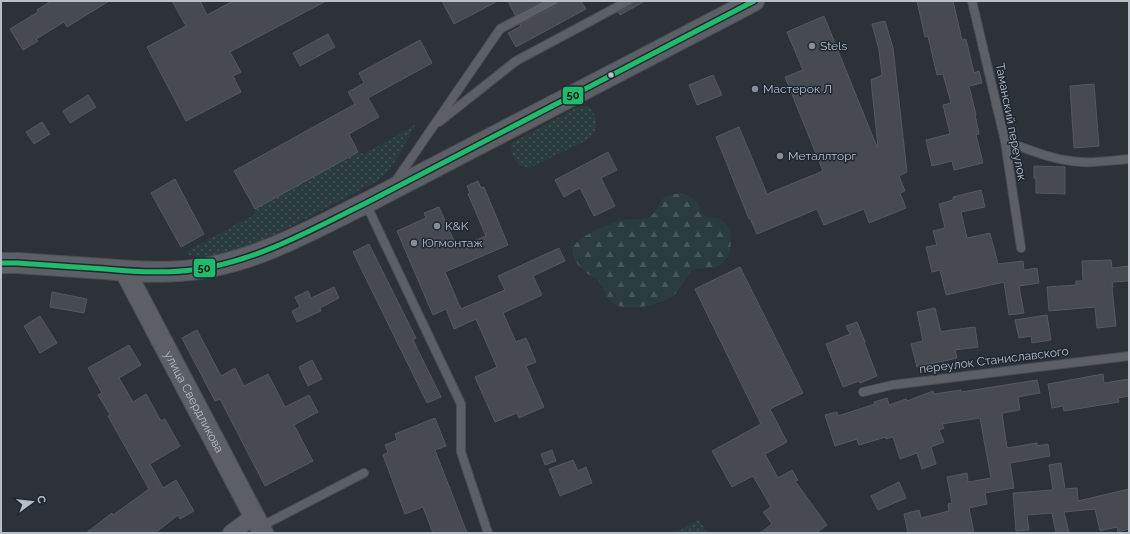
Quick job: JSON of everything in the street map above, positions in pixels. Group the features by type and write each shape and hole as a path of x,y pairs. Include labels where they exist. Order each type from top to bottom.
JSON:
{"street":[{"path":"1,263 125,271 180,271 220,265 266,250 306,232 390,190 754,1"},
{"name":"улица Свердликова","path":"125,271 259,526"},
{"path":"232,533 259,526"}],"lane":[{"path":"390,190 500,29 553,1"},
{"path":"432,127 516,61 628,1"},
{"name":"Таманский переулок","path":"972,1 1005,140 1021,248"},
{"path":"1005,140 1039,154 1069,161 1084,163 1129,159"},
{"path":"366,202 461,404 461,452 488,533"},
{"name":"переулок Станиславского","path":"863,392 892,385 1129,356"},
{"path":"259,526 364,473"}],"green space":[{"path":"580,106 590,107 596,120 594,132 587,140 530,168 525,168 518,164 512,154 511,145 513,142"},
{"path":"415,125 394,163 376,182 253,245 223,255 202,257 184,253 255,214 255,209 358,152 364,154"},
{"path":"682,193 696,201 703,215 721,219 727,225 731,237 731,243 728,256 725,261 717,267 693,270 675,294 663,301 636,307 627,307 614,304 609,299 602,285 578,265 573,256 573,248 576,243 588,234 611,224 629,219 647,218 655,212 664,198 670,195"},
{"path":"699,519 707,533 675,533"}],"building":[{"path":"51,1 109,1 67,27 64,22 36,39 38,41 23,50 10,29 38,12 37,10"},
{"path":"172,1 200,1 207,15 233,1 326,1 230,52 241,72 233,76 241,92 186,121 147,47 186,26"},
{"path":"442,1 498,1 454,24"},
{"path":"508,1 541,1 515,15"},
{"path":"558,1 581,1 586,9 516,47 508,33 521,26 520,24 556,6"},
{"path":"633,1 645,1 620,15 618,12 631,6"},
{"path":"917,1 953,1 962,40 966,39 974,73 979,71 982,83 969,86 979,134 976,135 983,163 954,170 952,161 932,166 926,140 950,134 943,105 951,103 943,74 937,75 928,36 925,37"},
{"path":"824,16 877,147 871,80 882,75 879,50 872,24 885,21 893,48 907,172 899,176 905,191 900,193 906,208 869,223 864,209 824,225 817,209 757,234 750,218 749,219 716,137 739,127 767,194 823,171 785,77 803,70 787,32"},
{"path":"328,34 335,47 300,66 293,53"},
{"path":"420,40 432,63 368,98 379,117 349,134 358,152 255,209 234,171 355,104 348,92 364,83 359,73"},
{"path":"713,75 722,95 697,105 689,85"},
{"path":"1094,84 1099,146 1074,148 1070,86"},
{"path":"88,95 96,107 70,123 63,111"},
{"path":"42,122 50,134 34,144 26,132"},
{"path":"608,152 617,170 601,178 615,206 594,216 580,188 564,197 555,180"},
{"path":"1034,166 1065,167 1065,194 1036,193"},
{"path":"175,179 204,234 181,247 151,193"},
{"path":"478,181 481,188 484,187 508,245 445,272 461,309 505,290 498,276 559,248 565,261 533,276 542,295 503,313 516,342 526,338 536,362 526,366 544,407 519,418 517,413 495,422 475,377 497,367 476,319 454,329 446,309 433,315 397,231 426,218 424,213 439,207 457,248 486,236 468,194 470,193 467,186"},
{"path":"981,190 985,207 961,212 967,238 990,233 998,264 1023,261 1024,270 1037,268 1039,283 1019,286 1024,313 1009,315 1004,282 946,295 940,270 932,272 926,247 937,245 933,231 945,228 939,204 953,200 953,197"},
{"path":"369,244 416,338 413,340 441,397 427,403 353,252"},
{"path":"1111,260 1112,268 1129,266 1129,281 1112,282 1116,326 1097,328 1095,307 1049,311 1047,287 1076,285 1076,281 1083,281 1082,261"},
{"path":"740,267 803,393 770,409 787,442 765,454 778,478 792,470 798,480 795,481 827,525 816,533 760,533 772,524 763,512 771,507 753,476 732,487 712,451 761,424 695,289"},
{"path":"334,287 339,298 320,308 321,311 297,322 292,311 300,307 295,297 308,291 311,298"},
{"path":"52,292 87,299 84,313 50,307"},
{"path":"935,308 941,332 975,327 978,347 955,350 957,358 917,367 911,344 923,341 917,312"},
{"path":"1047,315 1051,340 1032,343 1031,336 1019,338 1015,320"},
{"path":"40,316 57,343 40,353 24,326"},
{"path":"857,322 877,376 860,383 859,381 843,387 826,344 850,334 846,326"},
{"path":"197,330 221,376 235,368 244,386 268,374 285,407 309,395 318,412 294,425 313,461 265,486 220,399 215,401 182,338"},
{"path":"129,345 141,365 119,378 133,402 146,394 161,421 165,419 180,446 150,464 163,488 176,480 194,511 180,519 178,515 155,533 86,533 112,513 113,515 149,489 108,416 110,415 98,395 102,393 88,368"},
{"path":"312,360 322,379 308,386 299,367"},
{"path":"1103,374 1104,383 1129,379 1129,396 1118,398 1119,402 1064,411 1063,406 1052,408 1048,384"},
{"path":"1037,380 1040,393 1018,397 1020,410 1002,413 1007,448 1037,443 1037,446 1048,444 1050,456 1010,463 1014,488 985,493 987,504 969,508 974,533 908,533 904,514 919,510 921,518 949,511 948,504 952,503 947,477 967,473 968,482 991,478 980,418 942,424 944,428 939,430 944,442 931,447 936,464 922,469 917,453 900,459 893,437 886,439 886,437 859,445 857,439 835,446 825,415 837,412 838,416 875,404 874,402 887,398 889,405 906,399 907,401 933,391 934,394 961,390 961,392"},
{"path":"435,418 446,446 435,450 467,533 433,533 423,507 405,514 383,455 388,452 385,445 397,440 395,434"},
{"path":"552,450 556,461 545,465 541,454"},
{"path":"573,460 578,471 586,467 592,483 560,496 549,469"},
{"path":"1061,463 1065,489 1077,488 1078,501 1129,489 1129,529 1118,532 1117,527 1100,531 1095,509 1064,512 1069,533 1056,533 1052,513 1027,515 1029,530 1016,531 1013,493 1053,490 1049,465"},
{"path":"899,482 906,498 878,510 871,496"}],"transit line":[{"name":"50","path":"1,263 140,272 164,272 187,271 221,265 243,259 306,233 366,203 754,1"}],"place":[{"name":"Stels","path":"812,46"},
{"name":"Мастерок Л","path":"755,89"},
{"name":"Металлторг","path":"780,156"},
{"name":"K&K","path":"437,226"},
{"name":"Югмонтаж","path":"414,243"}]}
